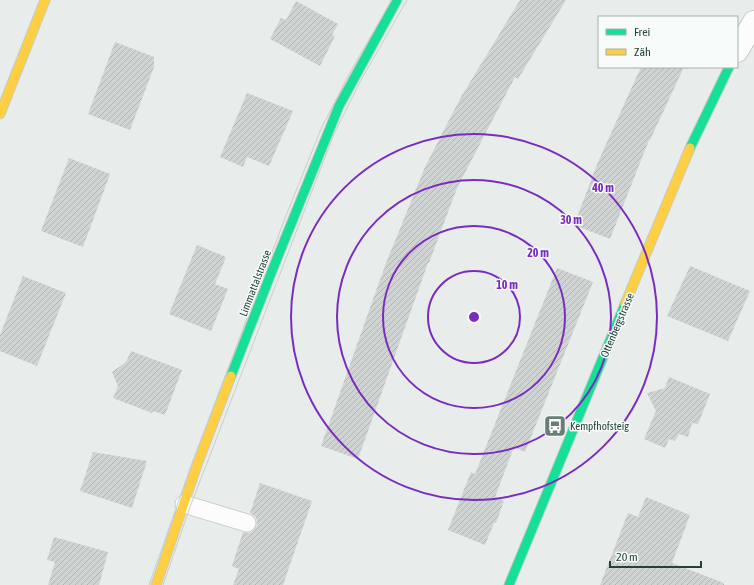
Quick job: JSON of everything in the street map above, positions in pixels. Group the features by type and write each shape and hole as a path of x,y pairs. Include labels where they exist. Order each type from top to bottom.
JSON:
{"street":[{"path":"0,114 45,0"},
{"name":"Limmattalstrasse","path":"156,585 198,462 339,106 397,0"},
{"path":"738,49 754,22"},
{"name":"Ottenbergstrasse","path":"509,585 671,190 709,104 727,68"}],"lane":[{"path":"184,504 247,523"}],"building":[{"path":"520,0 566,0 518,79 515,77 457,188 428,263 358,459 321,446 386,263 425,167 461,97"},
{"path":"296,1 338,24 332,35 335,36 320,66 270,39 281,18 286,20"},
{"path":"115,42 154,57 154,67 130,130 88,114"},
{"path":"641,68 684,68 649,140 610,239 574,225 598,162"},
{"path":"247,93 293,111 269,166 247,157 243,167 220,157"},
{"path":"69,158 110,174 83,247 41,231"},
{"path":"197,245 226,257 215,284 228,289 211,331 169,314"},
{"path":"690,266 750,291 728,341 667,316"},
{"path":"557,268 593,282 525,452 514,447 495,497 504,501 496,523 494,523 485,545 448,530 471,472 475,474"},
{"path":"23,276 66,293 37,366 0,351 0,335"},
{"path":"131,351 182,370 165,415 153,411 152,413 113,398 118,386 112,372 126,362"},
{"path":"669,377 710,394 698,424 692,423 688,437 679,434 675,441 669,439 665,448 644,439 656,411 647,393 665,388"},
{"path":"93,452 147,461 132,508 80,491"},
{"path":"260,483 312,501 283,585 233,585 239,569 232,566 243,532 250,533 257,526 255,516 250,513"},
{"path":"646,497 690,515 672,563 724,583 724,585 600,585 628,513 638,517"},
{"path":"54,537 108,552 99,585 48,585 55,562 47,560"}],"tram line":[{"path":"149,585 191,466 285,218 321,129 349,74 392,0"},
{"path":"163,585 190,507 334,134 361,80 407,0"}],"traffic: fast":[{"path":"231,376 339,106 397,0"},
{"path":"690,148 729,68"},
{"path":"509,585 625,304"}],"traffic: slow":[{"path":"0,114 45,0"},
{"path":"625,304 690,148"},
{"path":"156,585 198,462 231,376"}],"place":[{"name":"Kempfhofsteig","path":"555,426"}]}
